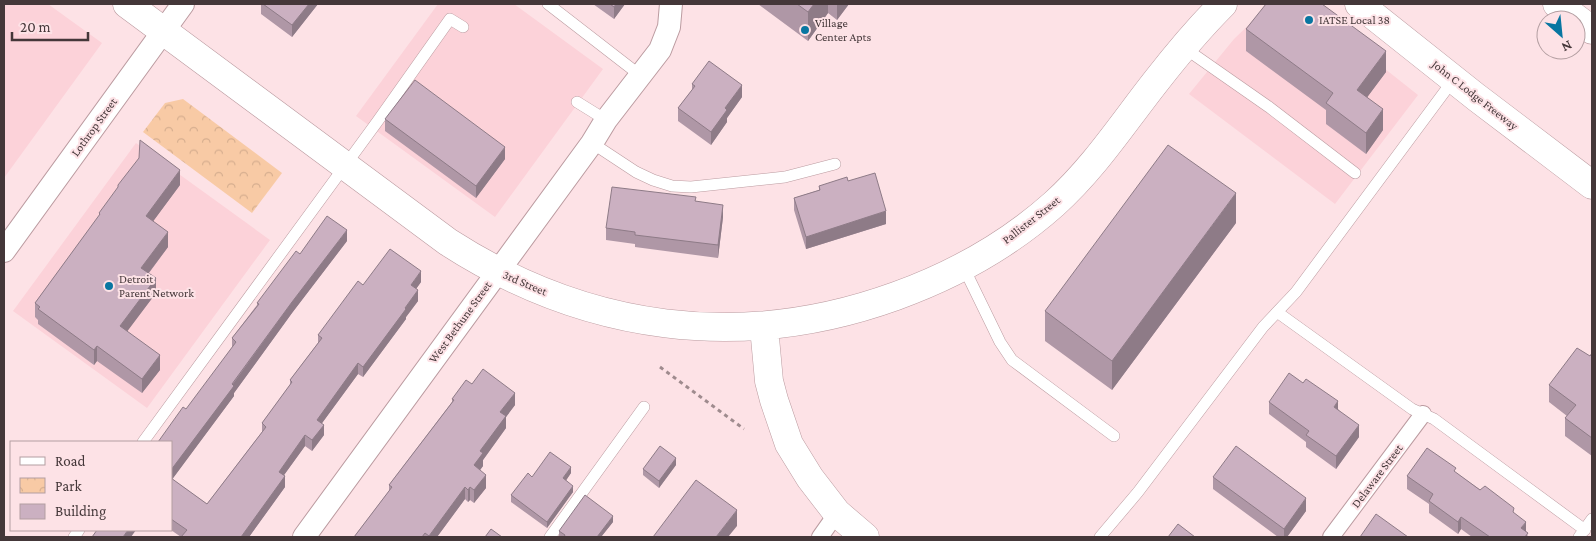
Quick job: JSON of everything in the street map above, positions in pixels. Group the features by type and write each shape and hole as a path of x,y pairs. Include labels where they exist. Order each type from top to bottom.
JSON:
{"main road":[{"name":"3rd Street","path":"127,4 448,242 497,271 559,298 593,309 635,319 708,327 764,327"},
{"name":"Pallister Street","path":"764,327 787,324 872,305 930,284 1017,234 1054,204 1088,171 1183,47 1223,4"},
{"name":"John C Lodge Freeway","path":"1359,4 1454,80 1592,185"},
{"path":"1558,4 1592,30"},
{"path":"764,327 769,381 786,436 799,462 837,513 865,537"}],"street":[{"name":"Lothrop Street","path":"4,251 184,4"},
{"name":"West Bethune Street","path":"304,537 592,143 606,120 660,50 669,26 671,4"},
{"name":"Delaware Street","path":"1331,537 1423,414"},
{"path":"820,537 837,513"}],"lane":[{"path":"548,4 641,76"},
{"path":"144,441 450,19 463,27"},
{"path":"1183,47 1269,107 1356,173"},
{"path":"1100,537 1138,492 1263,327 1296,292 1454,80"},
{"path":"577,102 606,120"},
{"path":"592,143 636,172 652,180 672,186 691,188 785,177 835,164"},
{"path":"963,266 996,334 1012,360 1114,436"},
{"path":"1277,312 1412,409 1434,419 1582,533 1592,519"},
{"path":"550,537 644,407"}],"path":[{"path":"660,367 744,429"}],"shaded area":[{"path":"4,4 48,4 102,43 4,178"},
{"path":"438,4 514,4 603,69 495,217 356,116"},
{"path":"1303,4 1418,95 1335,204 1189,94 1234,39 1258,16"},
{"path":"136,143 270,240 147,408 13,311"}],"green space":[{"path":"183,99 282,173 252,213 143,132 165,103"}],"building":[{"path":"263,4 309,4 292,25"},
{"path":"797,4 814,4 808,12"},
{"path":"1266,4 1322,4 1386,51 1357,90 1383,109 1366,133 1326,103 1333,93 1246,29"},
{"path":"709,61 742,85 725,108 727,110 711,132 678,108 695,86 692,84"},
{"path":"415,80 505,147 476,186 385,119"},
{"path":"140,140 180,170 146,216 168,232 141,268 156,278 120,326 160,355 142,379 97,346 94,350 38,309 40,307 35,303 139,158"},
{"path":"1168,145 1236,193 1112,361 1045,311"},
{"path":"875,173 886,211 806,237 794,198 820,190 819,186 847,177 848,181"},
{"path":"612,187 696,197 695,201 723,205 718,245 635,235 635,232 606,228"},
{"path":"327,216 347,230 292,302 232,384 234,386 172,469 172,441 159,441 183,407 186,409 236,342 232,338 259,304 257,303 296,251 300,254"},
{"path":"390,249 421,271 411,285 418,290 406,309 363,367 358,363 317,420 324,425 312,440 305,435 279,472 285,476 241,537 181,537 187,530 172,520 172,479 207,504 266,427 262,423 292,382 290,380 322,338 318,335 358,281 363,285"},
{"path":"1577,348 1590,356 1592,353 1592,438 1565,418 1576,405 1549,385"},
{"path":"483,369 515,393 500,412 506,416 480,451 483,453 474,465 486,475 474,490 470,487 468,490 465,487 429,536 425,533 422,537 354,537 392,487 389,485 454,400 452,399 466,380 472,384"},
{"path":"1289,373 1303,383 1306,379 1338,401 1334,407 1359,425 1336,456 1306,435 1309,431 1269,402"},
{"path":"660,446 676,458 659,481 643,469"},
{"path":"1236,446 1306,498 1284,529 1213,477"},
{"path":"1427,448 1456,468 1454,471 1480,490 1485,486 1514,508 1513,512 1526,522 1521,528 1528,533 1525,537 1490,537 1461,517 1458,522 1429,501 1433,494 1407,476"},
{"path":"550,452 571,467 563,478 573,486 547,522 511,495 528,473 532,477"},
{"path":"696,480 737,510 716,537 653,537"},
{"path":"585,495 613,516 597,537 564,537 565,535 559,531"},
{"path":"1376,514 1408,537 1360,537"},
{"path":"1178,524 1195,537 1168,537"},
{"path":"491,529 502,537 485,537"},
{"path":"96,531 127,531 123,537 92,537"}],"place":[{"name":"IATSE Local 38","path":"1309,20"},
{"name":"Village Center Apts","path":"805,30"},
{"name":"Detroit Parent Network","path":"109,286"}]}
